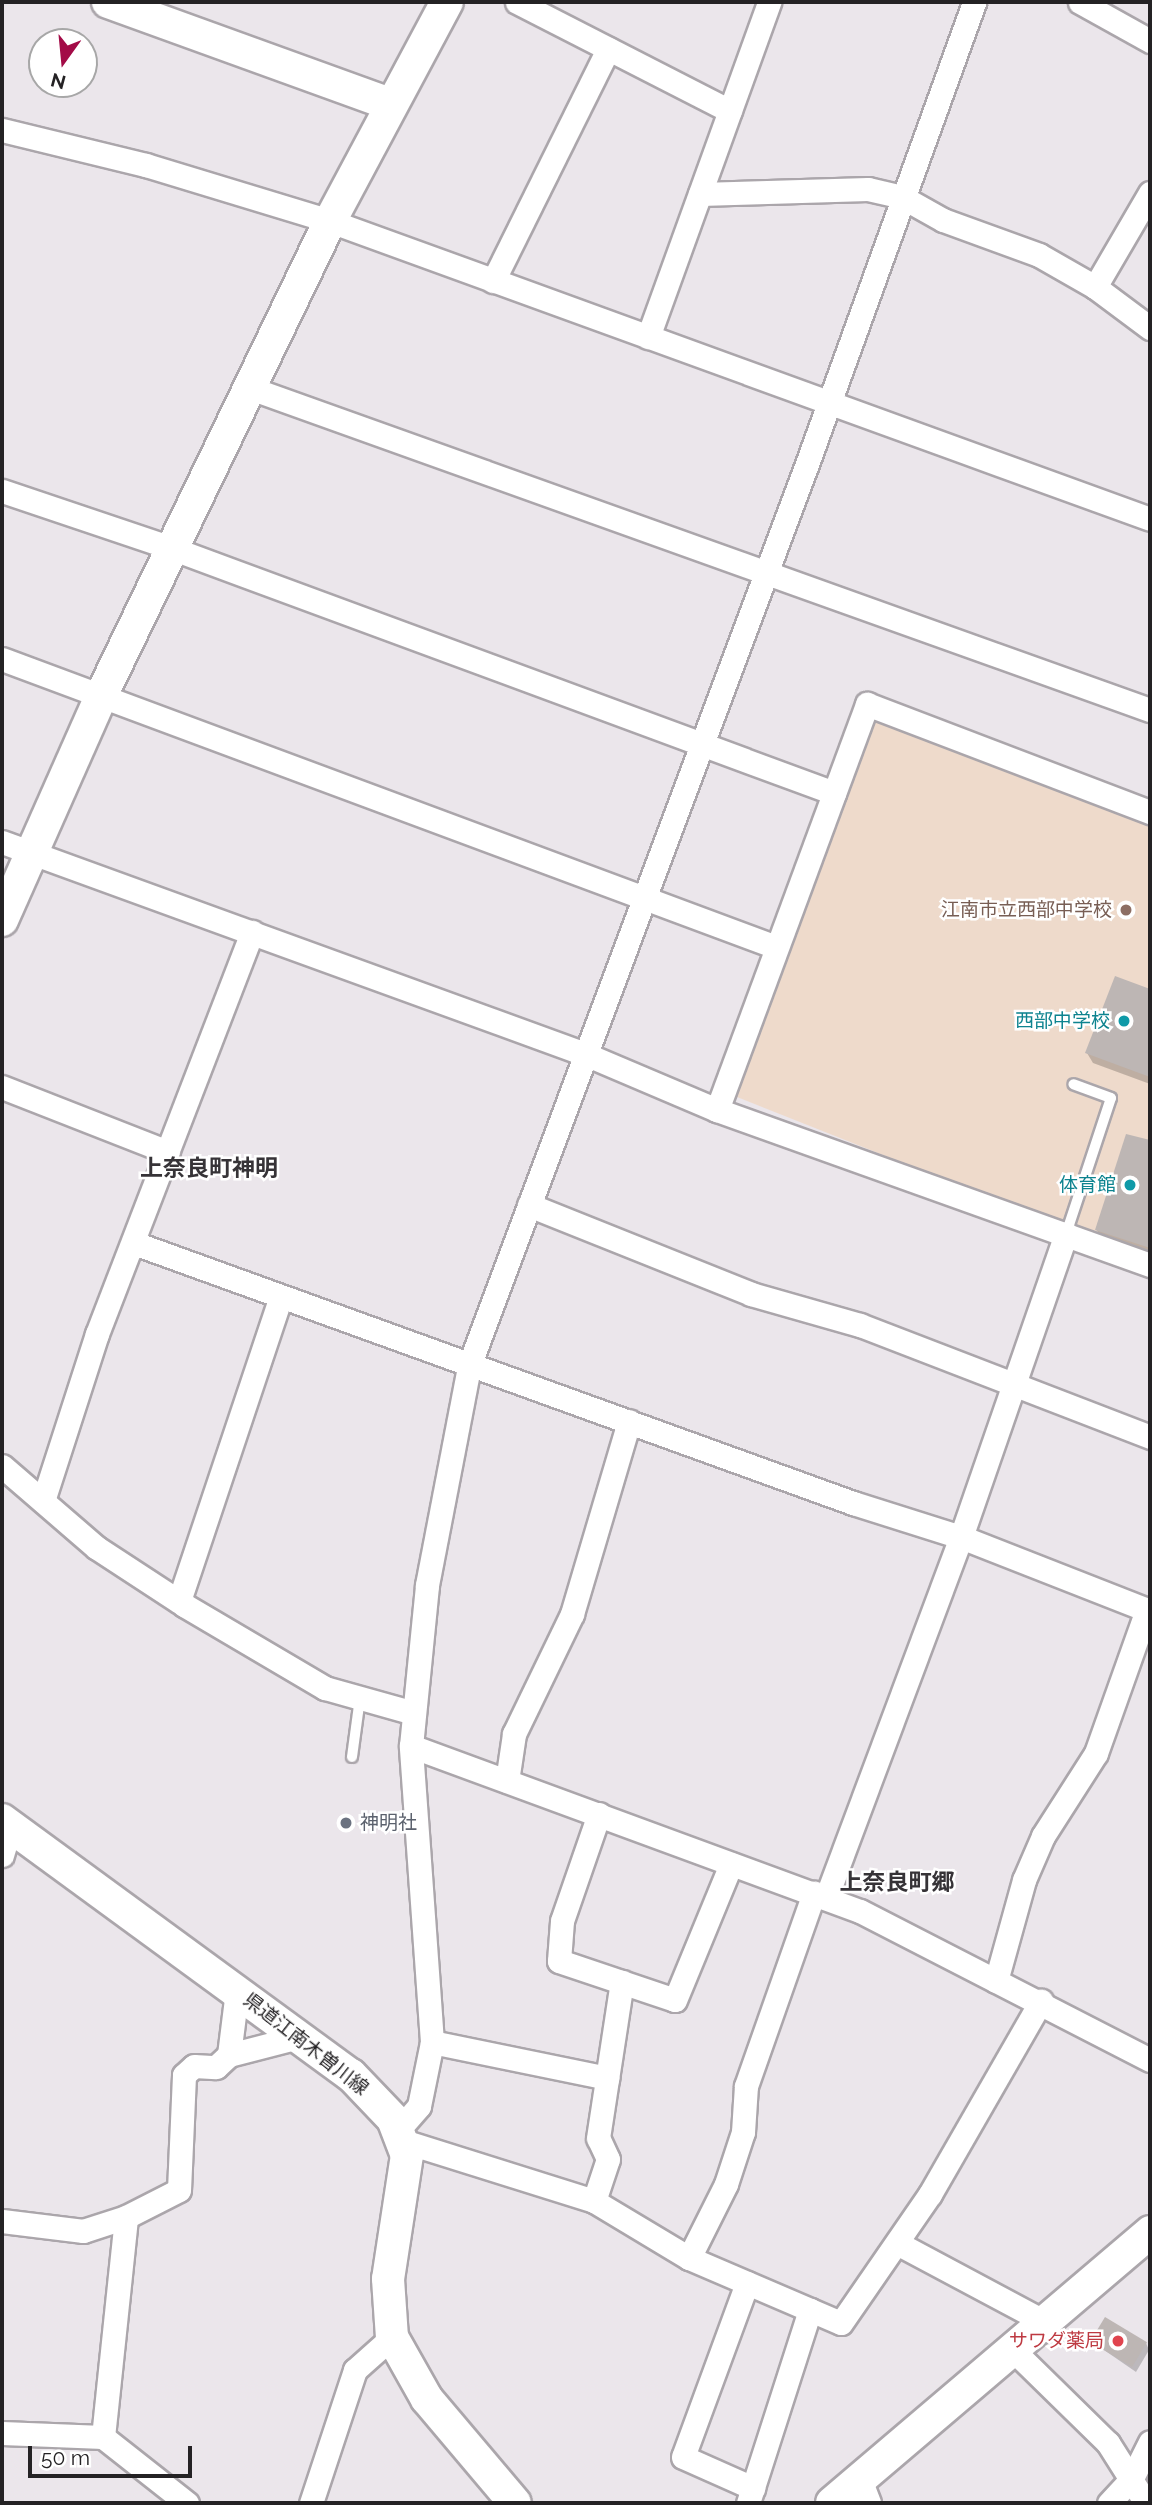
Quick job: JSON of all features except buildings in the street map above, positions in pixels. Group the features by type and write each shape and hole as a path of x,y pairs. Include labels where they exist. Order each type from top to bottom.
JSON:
{"main road":[{"path":"108,2 390,104"},
{"path":"2,920 102,694 171,548 330,220 447,2"},
{"name":"県道江南木曽川線","path":"5,1834 237,1991 299,2037 360,2084 403,2135"},
{"path":"403,2135 407,2167 388,2279 392,2337 427,2399 515,2503"},
{"path":"832,2503 865,2491 1043,2321 1150,2232"}],"street":[{"path":"517,2 730,111"},
{"path":"648,337 769,2"},
{"path":"974,2 829,402 469,1366 426,1585 411,1746 432,2042 419,2106 403,2135 594,2201 689,2258 841,2323 930,2194 1041,2001"},
{"path":"1080,2 1150,41"},
{"path":"492,281 608,49"},
{"path":"2,130 146,165 330,220 1150,519"},
{"path":"700,194 868,189 902,197 943,220 1039,256 1095,288 1150,328"},
{"path":"1095,288 1150,192"},
{"path":"250,388 1150,710"},
{"path":"2,491 171,548 834,793"},
{"path":"2,659 776,947"},
{"path":"717,1110 867,704 1150,812"},
{"path":"2,842 584,1054 717,1110 1150,1265"},
{"path":"43,1501 97,1334 251,932"},
{"path":"2,1087 168,1152"},
{"path":"528,1205 751,1294 860,1325 1150,1437"},
{"path":"689,2258 726,2184 743,2133 746,2086 961,1537 1066,1234"},
{"path":"134,1243 469,1366 961,1537 1149,1610 1096,1753 1043,1836 1024,1880 996,1981"},
{"path":"178,1601 281,1297"},
{"path":"507,1781 514,1734 572,1614 629,1421"},
{"path":"2,1466 97,1548 178,1601 325,1688 414,1713"},
{"path":"411,1746 820,1895 1041,2001 1150,2060"},
{"path":"599,1814 562,1921 559,1961 675,2000 731,1864"},
{"path":"594,2201 608,2158 598,2138 622,1982"},
{"path":"229,2055 237,1991"},
{"path":"2,2221 83,2231 126,2217 179,2190 184,2076 194,2066 216,2067 229,2055 299,2037"},
{"path":"432,2042 607,2078"},
{"path":"103,2437 126,2217"},
{"path":"897,2243 1043,2321"},
{"path":"747,2283 683,2457 750,2496 810,2310"},
{"path":"311,2503 355,2370 392,2337"},
{"path":"1014,2351 1108,2443 1146,2503"},
{"path":"2,2433 103,2437 187,2503"},
{"path":"1109,2503 1132,2478 1150,2442"}],"lane":[{"path":"1066,1234 1111,1098 1073,1084"},
{"path":"352,1757 360,1698"}],"shaded area":[{"path":"872,714 1150,822 1150,1261 732,1095"}],"place":[{"name":"江南市立西部中学校","path":"1126,910"},
{"name":"西部中学校","path":"1124,1021"},
{"name":"体育館","path":"1130,1185"},
{"name":"神明社","path":"346,1823"},
{"name":"サワダ薬局","path":"1118,2341"}],"district":[{"name":"上奈良町神明","path":"209,1168"},
{"name":"上奈良町郷","path":"897,1882"}]}
